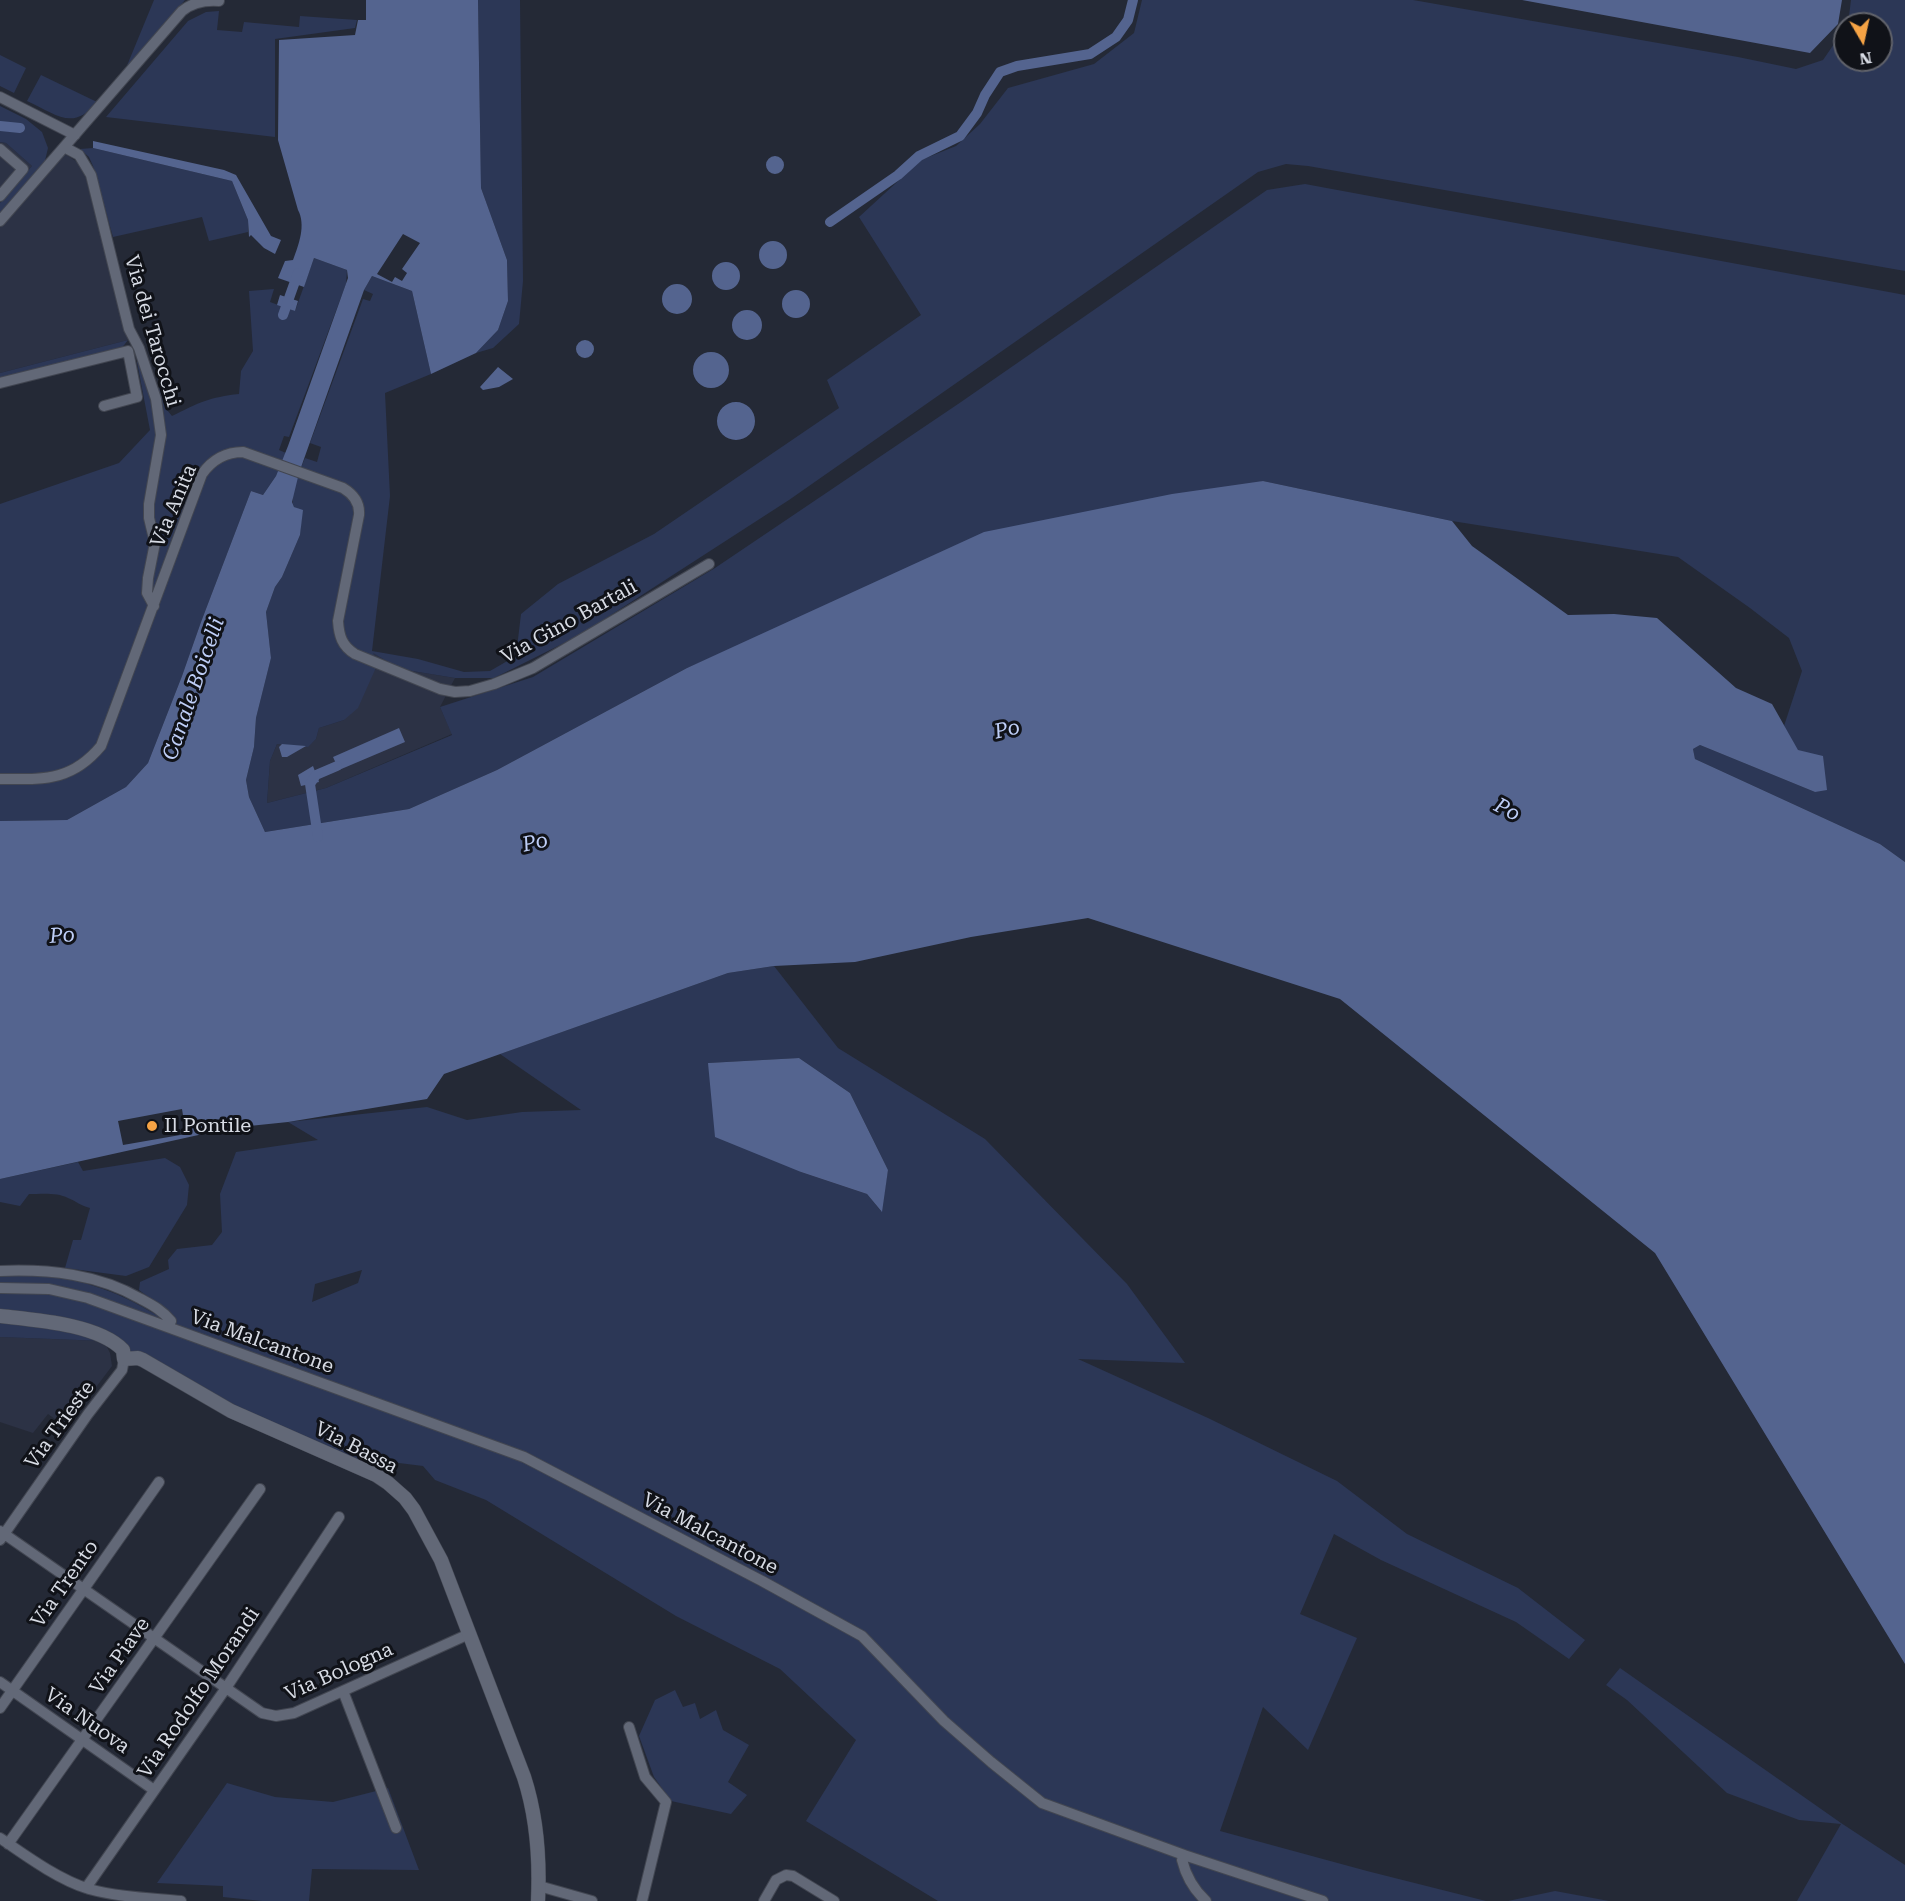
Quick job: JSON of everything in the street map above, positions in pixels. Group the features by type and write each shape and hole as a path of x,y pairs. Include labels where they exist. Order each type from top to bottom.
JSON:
{"street":[{"path":"0,221 182,12 199,2 219,1"},
{"path":"0,97 75,135"},
{"name":"Via dei Tarocchi","path":"64,147 80,155 91,175 134,349 156,399 161,435 149,504 149,518 156,543 147,593 154,606"},
{"path":"0,149 23,169 0,196"},
{"path":"0,383 134,349 137,397 104,406"},
{"name":"Via Anita","path":"0,779 62,775 81,766 97,751 105,738 202,474 208,466 233,452 243,452 347,490 357,501 360,508 338,621 339,633 347,650 440,689"},
{"name":"Via Gino Bartali","path":"440,689 455,692 470,691 533,668 709,564"},
{"name":"Via Malcantone","path":"0,1271 50,1271 106,1282 159,1309 171,1321 168,1327"},
{"name":"Via Malcantone","path":"0,1288 30,1287 57,1290 88,1298 524,1457 762,1581 862,1636 944,1720 1042,1803 1184,1855 1323,1901"},
{"path":"0,1316 97,1333 119,1346 123,1350 124,1359"},
{"name":"Via Trieste","path":"1,1535 122,1370 124,1359"},
{"name":"Via Bassa","path":"124,1359 143,1360 241,1415 360,1467 388,1482 410,1504 446,1572 516,1753 533,1806 537,1838 538,1901"},
{"name":"Via Trento","path":"0,1707 159,1482"},
{"name":"Via Piave","path":"4,1841 82,1740 260,1489"},
{"name":"Via Rodolfo Morandi","path":"86,1888 226,1688 339,1517"},
{"name":"Via Bologna","path":"1,1535 262,1713 276,1716 294,1713 469,1634"},
{"name":"Via Nuova","path":"0,1682 154,1790"},
{"path":"343,1691 396,1828"},
{"path":"629,1727 645,1777 666,1802 642,1901"},
{"path":"4,1841 62,1877 86,1888 108,1893 181,1901"},
{"path":"1184,1855 1182,1860 1187,1874 1198,1893 1206,1901"},
{"path":"764,1901 776,1880 786,1875 793,1876 834,1901"},
{"path":"539,1886 592,1901"}],"shaded area":[{"path":"154,0 185,0 126,68"},
{"path":"478,0 520,0 523,281 519,324 493,348 476,353 498,330 508,301 507,260 481,188"},
{"path":"1142,0 1413,0 1796,69 1823,60 1833,45 1833,72 1893,72 1893,12 1850,12 1851,0 1905,0 1905,271 1308,166 1286,164 1258,172 789,500 580,635 494,678 455,678 400,669 373,653 378,663 358,708 344,720 319,728 316,739 308,747 277,744 270,761 267,803 326,788 452,735 440,707 533,677 715,568 961,402 1267,190 1305,184 1905,295 1905,862 1880,844 1695,759 1693,749 1700,745 1815,792 1798,751 1784,726 1802,671 1789,638 1678,557 1452,521 1263,481 760,636 687,668 497,770 409,809 265,832 249,797 246,780 254,747 256,718 271,658 266,612 275,587 282,577 300,535 302,511 294,507 293,502 296,483 305,458 317,462 321,447 310,443 363,299 370,301 373,294 364,290 372,276 412,291 431,374 385,393 390,496 372,651 418,659 464,672 490,671 516,656 521,614 558,584 654,534 839,408 827,380 921,315 859,217 921,160 956,146 980,124 1008,88 1094,64 1134,33"},
{"path":"219,11 217,30 242,32 244,22 299,27 300,16 357,20 355,28 275,39 275,137 106,117 188,21 206,12"},
{"path":"0,55 26,68 14,93 0,86"},
{"path":"41,75 97,102 88,111 72,118 64,118 47,111 27,101"},
{"path":"0,106 26,119 42,132 48,148 44,165 0,216 0,203 32,166 6,143 0,142"},
{"path":"0,142 6,143 32,166 0,203"},
{"path":"93,148 232,181 248,220 248,232 209,241 202,217 113,237 93,166 89,157 80,149"},
{"path":"61,151 80,164 85,175 128,340 0,373 0,221"},
{"path":"314,258 347,270 346,284 289,437 284,436 279,450 286,453 276,476 263,495 251,491 148,763 126,787 67,820 0,821 0,504 119,463 150,430 137,362 140,361 150,391 159,388 167,410 172,416 204,401 239,394 241,371 253,351 249,291 274,289 270,302 295,311"},
{"path":"128,340 121,349 0,380 0,373"},
{"path":"372,652 400,669 455,678 440,707 452,734 326,788 267,803 270,761 277,744 308,746 316,739 319,728 344,720"},
{"path":"774,966 838,1048 985,1139 1127,1284 1185,1363 1078,1359 1208,1418 1337,1481 1407,1534 1518,1588 1585,1640 1569,1659 1516,1622 1381,1560 1334,1534 1300,1614 1357,1638 1308,1750 1263,1707 1220,1831 1486,1901 938,1901 806,1821 856,1740 780,1669 676,1616 486,1500 435,1480 423,1466 391,1462 387,1474 276,1425 104,1341 0,1337 0,1269 48,1275 95,1286 125,1298 174,1323 155,1302 139,1290 140,1282 169,1269 168,1260 177,1249 212,1245 222,1232 220,1194 236,1152 318,1140 288,1122 427,1107 467,1120 522,1112 581,1110 500,1054 728,973","holes":["799,1058 850,1093 888,1170 881,1211 867,1194 801,1172 708,1063","362,1270 358,1283 312,1302 315,1284"]},
{"path":"165,1158 180,1167 189,1185 187,1205 149,1267 126,1276 65,1268 73,1240 81,1240 90,1208 64,1196 49,1194 29,1194 20,1206 0,1202 0,1179 78,1162 83,1171"},
{"path":"0,1337 104,1341 110,1353 112,1366 66,1427 48,1414 33,1433 0,1422"},
{"path":"1620,1668 1841,1823 1905,1865 1905,1901 1797,1901 1841,1824 1799,1820 1727,1793 1627,1700 1606,1685"},
{"path":"675,1690 683,1707 695,1703 700,1719 716,1710 723,1730 749,1745 728,1782 747,1795 731,1814 671,1801 654,1777 639,1736 655,1700"},
{"path":"227,1783 275,1797 333,1802 388,1788 419,1870 312,1869 309,1901 262,1901 223,1897 223,1886 157,1883"},
{"path":"1555,1891 1609,1901 1508,1901"}],"water":[{"path":"366,0 478,0 481,188 507,260 508,301 498,330 476,353 431,374 412,291 372,276 364,290 299,473 292,502 294,507 303,510 300,535 282,577 275,587 266,612 271,658 256,718 254,747 246,780 249,797 265,832 409,809 497,770 687,668 984,532 1172,494 1263,481 1452,521 1472,546 1568,615 1614,614 1657,618 1736,688 1772,704 1798,750 1823,756 1827,790 1815,792 1700,745 1693,749 1695,759 1880,844 1905,862 1905,1664 1655,1253 1340,999 1088,918 971,937 855,962 774,966 728,973 444,1074 427,1099 288,1122 230,1128 0,1179 0,821 67,820 126,787 148,763 251,491 263,495 276,476 348,278 347,270 314,258 304,287 278,278 285,261 293,260 302,228 278,140 279,40 355,35 358,20 366,20"},
{"path":"1522,0 1842,0 1840,12 1833,12 1833,29 1810,53"},
{"path":"93,141 224,170 236,175 271,236 281,240 275,254 264,248 251,235 249,237 248,220 232,181 93,148"},
{"path":"775,156 781,159 784,165 781,171 775,174 769,171 766,165 769,159"},
{"path":"773,241 783,245 787,255 783,265 773,269 763,265 759,255 763,245"},
{"path":"726,262 736,266 740,276 736,286 726,290 716,286 712,276 716,266"},
{"path":"677,284 687,289 692,299 687,309 677,314 667,309 662,299 667,289"},
{"path":"796,290 806,294 810,304 806,314 796,318 786,314 782,304 786,294"},
{"path":"280,295 298,301 295,311 277,305"},
{"path":"747,310 753,311 761,319 761,331 753,339 747,340 741,339 733,331 732,325 733,319 741,311"},
{"path":"585,340 591,343 594,349 591,355 585,358 579,355 576,349 579,343"},
{"path":"711,352 724,357 729,370 724,383 711,388 698,383 693,370 698,357"},
{"path":"498,367 513,379 499,387 483,390 480,387"},
{"path":"736,402 750,407 755,421 750,435 736,440 722,435 717,421 722,407"},
{"path":"399,728 405,742 339,770 333,757"},
{"path":"282,744 306,746 287,757 282,757 279,747"},
{"path":"313,766 319,782 301,786 298,775"},
{"path":"799,1058 850,1093 888,1170 882,1212 867,1194 801,1172 715,1137 708,1063"}],"pier":[{"path":"403,234 420,243 402,269 407,273 402,281 395,277 392,282 377,274"},
{"path":"182,1109 186,1134 123,1145 118,1121"}],"waterway":[{"path":"830,222 898,175 919,156 960,136 977,113 985,95 1000,72 1017,66 1090,54 1116,37 1128,20 1133,0"},
{"path":"0,126 20,128"},
{"path":"283,315 298,273"},
{"path":"318,837 310,784 316,775 337,766"}],"place":[{"name":"Il Pontile","path":"152,1126"}],"water label":[{"name":"Canale Boicelli","path":"194,689"},
{"name":"Po","path":"1007,730"},
{"name":"Po","path":"1507,810"},
{"name":"Po","path":"535,843"},
{"name":"Po","path":"62,936"}]}
